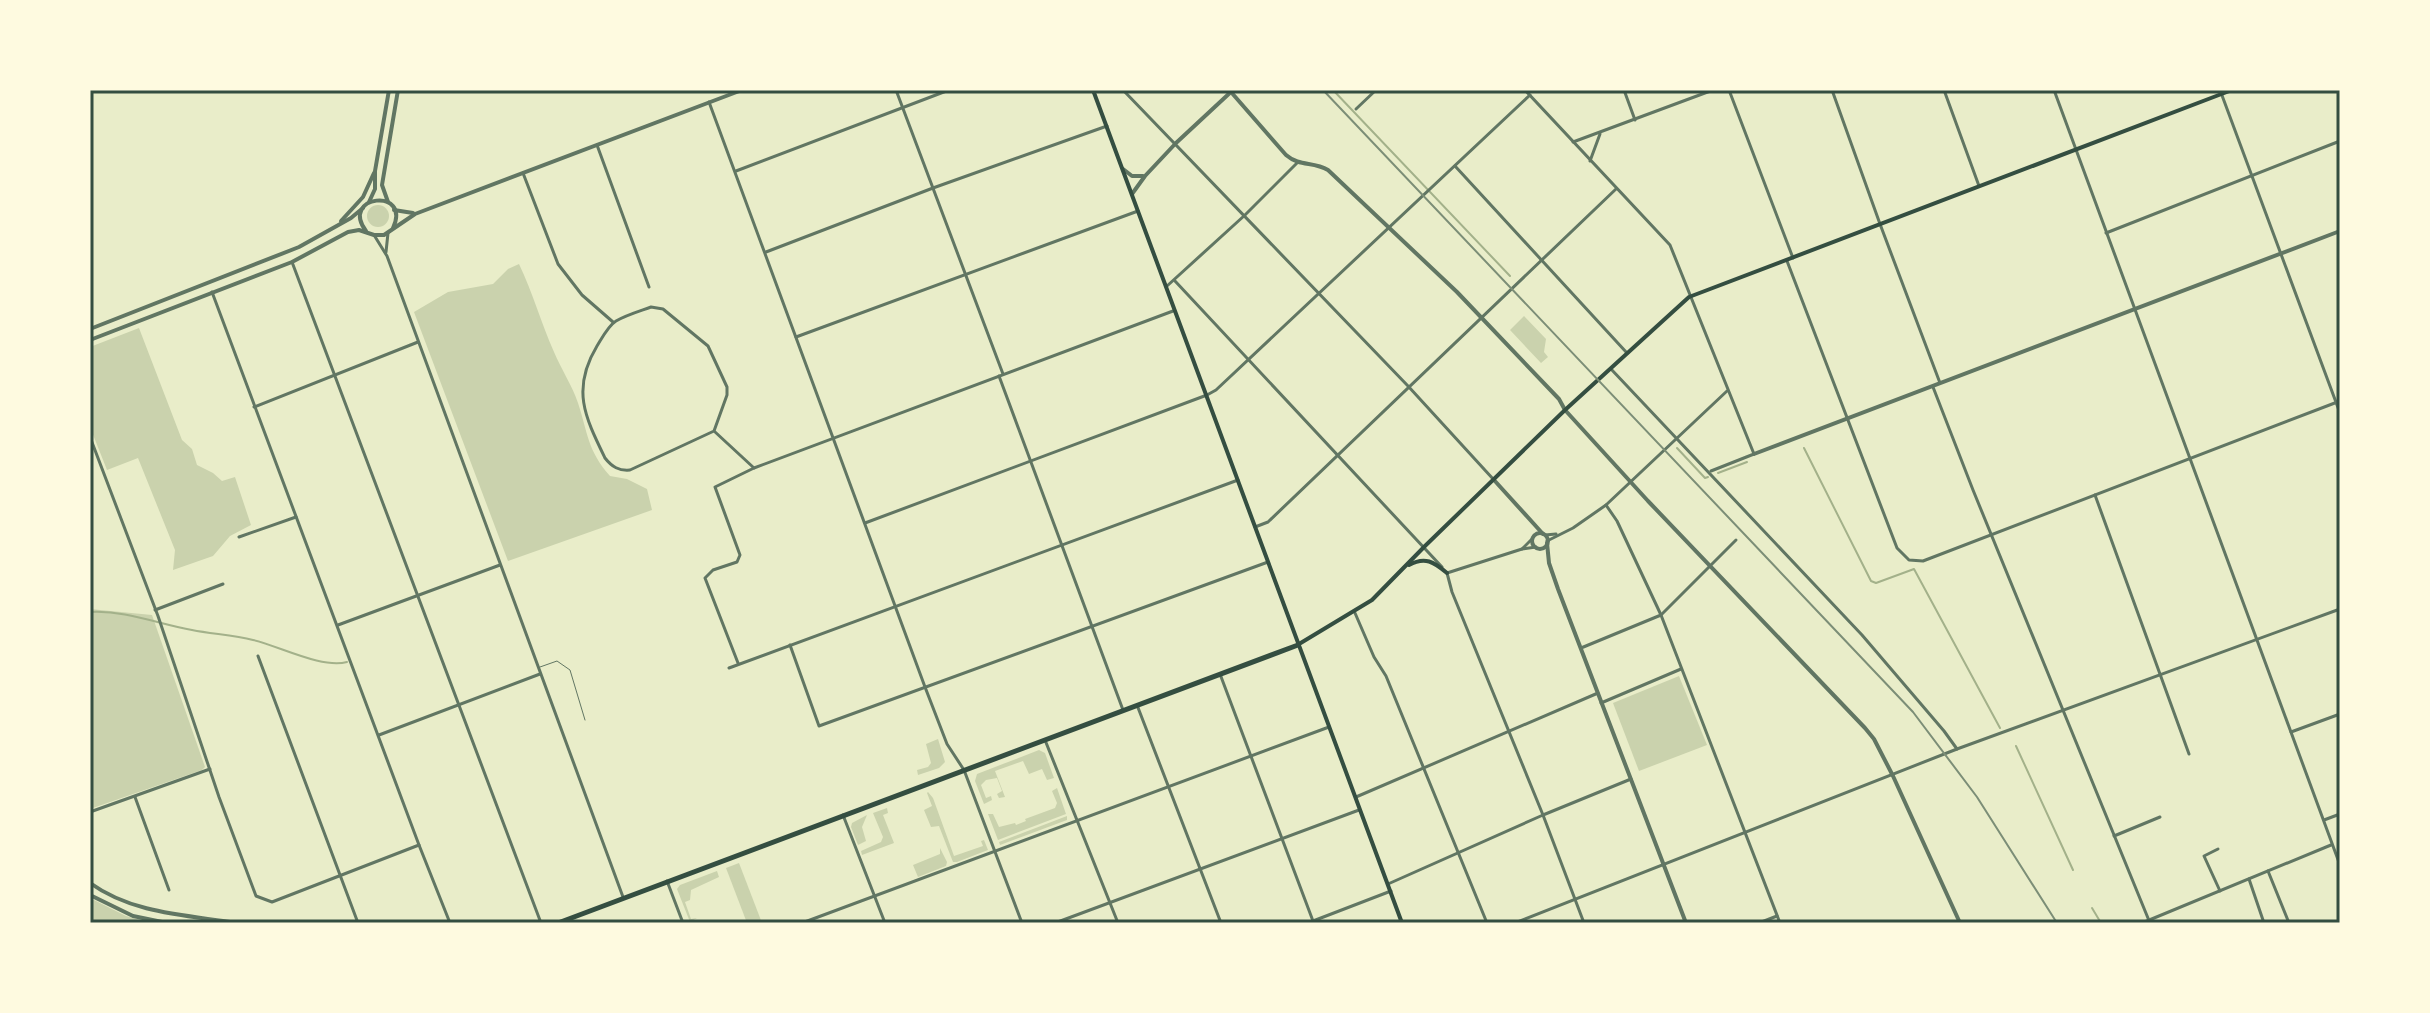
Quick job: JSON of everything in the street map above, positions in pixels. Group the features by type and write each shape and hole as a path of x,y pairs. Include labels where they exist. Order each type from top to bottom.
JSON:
{"highway":[{"path":"558,923 1298,645"}],"main road":[{"path":"1093,90 1402,923"},
{"path":"1298,645 1375,598 1565,410 1689,297 2232,90"},
{"path":"1404,568 1413,562 1429,560 1447,573"}],"street":[{"path":"90,329 299,247 363,208 375,189 375,171 389,90"},
{"path":"387,256 390,231 396,220 382,185 398,90"},
{"path":"721,90 723,97"},
{"path":"90,340 292,262 348,232 359,230 371,234 390,231 415,214 742,90"},
{"path":"896,90 966,274 1123,710"},
{"path":"736,171 949,90"},
{"path":"1123,90 1408,386 1546,538 1549,563 1686,923"},
{"path":"1356,109 1376,90"},
{"path":"1525,90 1670,245 1754,454"},
{"path":"1624,90 1635,120"},
{"path":"1573,142 1713,90"},
{"path":"1729,90 1897,548 1909,560 1923,561 2338,402"},
{"path":"1832,90 1941,384"},
{"path":"1944,90 1979,186"},
{"path":"2054,90 2340,865"},
{"path":"1132,194 1176,143 1232,91 1283,152 1297,163 1318,165 1328,170 1481,316 1631,482 1865,728 1893,776 1960,923"},
{"path":"2221,92 2340,413"},
{"path":"865,523 1207,395 1250,360 1530,95"},
{"path":"709,102 925,687 947,744 964,770 1022,923"},
{"path":"766,252 1107,126"},
{"path":"1590,161 1600,132"},
{"path":"2106,233 2340,141"},
{"path":"597,145 649,287"},
{"path":"1167,286 1297,163"},
{"path":"1455,166 1627,353"},
{"path":"1123,169 1132,176 1145,176"},
{"path":"336,226 358,204 375,171"},
{"path":"523,173 558,264 582,295 613,322"},
{"path":"1255,527 1268,522 1616,189"},
{"path":"369,202 388,202"},
{"path":"363,208 360,221 387,256 623,897"},
{"path":"394,210 415,214"},
{"path":"796,337 1138,211"},
{"path":"1710,471 2340,231"},
{"path":"292,262 541,923"},
{"path":"1175,281 1447,573 1584,923"},
{"path":"212,292 450,923"},
{"path":"657,307 708,346 727,387 714,431 630,470 623,471 609,463 587,422 582,384 593,353 613,322 657,307"},
{"path":"739,664 705,578 713,570 737,562 740,555 716,494 716,486 754,468 1176,311"},
{"path":"254,407 418,342"},
{"path":"1611,369 1864,637 1957,749"},
{"path":"1933,387 2149,922"},
{"path":"1546,538 1560,534 1606,505 1727,391"},
{"path":"714,431 754,468"},
{"path":"90,437 158,616 256,896 272,902 419,845"},
{"path":"729,668 1238,480"},
{"path":"2094,494 2189,754"},
{"path":"1606,505 1617,521 1661,615 1780,923"},
{"path":"239,537 297,517"},
{"path":"1536,524 1533,538 1549,563"},
{"path":"1522,549 1539,533 1546,538"},
{"path":"1447,573 1522,549 1543,548 1546,538"},
{"path":"1581,648 1661,615 1736,540"},
{"path":"790,645 819,726 1268,562"},
{"path":"338,625 501,565"},
{"path":"155,610 223,584"},
{"path":"1515,923 1957,749 2340,609"},
{"path":"1355,613 1374,657 1387,677 1487,923"},
{"path":"258,656 358,923"},
{"path":"1601,703 1681,669"},
{"path":"379,735 541,674"},
{"path":"1220,674 1313,921 1391,891"},
{"path":"1356,797 1598,693"},
{"path":"1137,705 1221,923"},
{"path":"2291,732 2340,714"},
{"path":"802,923 1329,727"},
{"path":"1045,740 1118,923"},
{"path":"90,812 210,769"},
{"path":"1388,884 1631,779"},
{"path":"135,797 169,890"},
{"path":"1055,923 1361,809"},
{"path":"2324,820 2340,814"},
{"path":"843,815 885,923"},
{"path":"2114,836 2160,817"},
{"path":"2142,923 2332,844"},
{"path":"2218,849 2204,856 2220,891"},
{"path":"2268,871 2289,923"},
{"path":"2249,879 2264,923"},
{"path":"667,881 683,923"},
{"path":"90,883 117,899 144,909 237,923"},
{"path":"90,895 123,912 167,923"},
{"path":"1759,923 1777,916"}],"lane":[{"path":"538,668 557,661 566,665 585,720"}],"green space":[{"path":"378,205 386,208 389,216 386,224 378,227 370,224 367,216 370,208"},
{"path":"519,264 554,352 576,396 597,458 610,476 627,479 647,489 652,510 508,561 414,312 448,292 493,284 508,269"},
{"path":"1524,316 1546,339 1544,352 1548,357 1541,363 1510,330"},
{"path":"139,328 182,440 192,449 197,465 222,481 235,477 251,525 230,536 213,556 173,570 175,550 138,458 107,470 90,427 90,347"},
{"path":"90,609 152,615 205,767 90,809"},
{"path":"1679,676 1707,745 1639,771 1613,703"},
{"path":"938,739 945,762 939,768 918,775 917,770 931,763 926,744"},
{"path":"1039,750 1045,753 1054,778 1047,780 1042,769 1029,774 1023,761 995,771 1005,797 999,798 997,794 1002,791 997,778 986,780 981,785 986,798 991,796 992,800 984,804 975,781 977,774"},
{"path":"1057,788 1066,814 998,840 988,814 993,814 999,827 1016,825 1055,808 1057,803 1052,791"},
{"path":"928,792 954,856 983,846 981,841 984,840 988,850 953,862 939,826 931,827 924,810 932,806"},
{"path":"887,808 888,813 883,815 894,843 862,855 861,851 881,842 883,837 873,813"},
{"path":"867,815 862,827 866,841 858,845 852,823"},
{"path":"1067,816 1067,820 1000,845 999,842"},
{"path":"940,848 946,866 918,877 913,865 940,854"},
{"path":"739,863 762,923 747,923 726,868"},
{"path":"717,871 719,877 691,890 690,900 685,902 691,919 697,918 690,922 677,889 680,885"},
{"path":"90,898 126,916 150,923 90,923"}],"waterway":[{"path":"1333,90 1510,276"},
{"path":"1677,448 1705,478 1708,477"},
{"path":"1804,448 1871,581 1876,583 1914,569 2000,728"},
{"path":"1718,473 1747,462"},
{"path":"90,612 129,615 192,630 245,638 325,662 347,662"},
{"path":"2016,746 2073,870"},
{"path":"2092,908 2101,923"}],"railway":[{"path":"1323,90 1913,712 1977,797 2057,923"}]}
